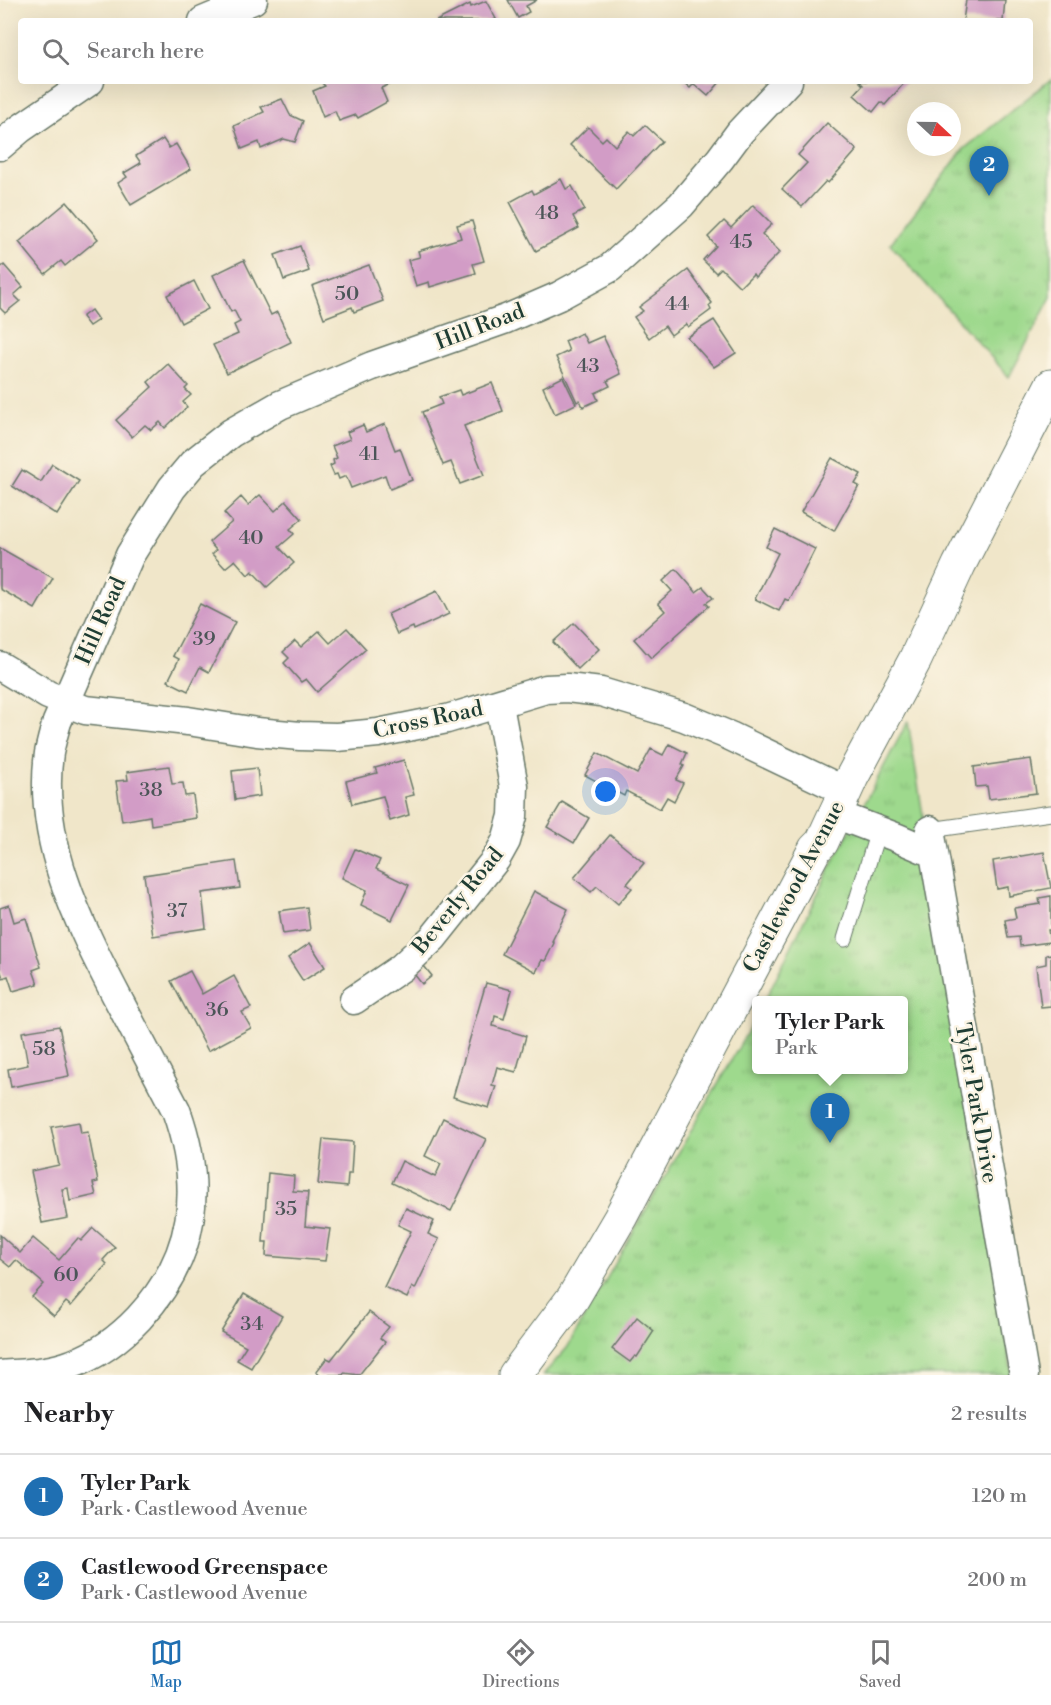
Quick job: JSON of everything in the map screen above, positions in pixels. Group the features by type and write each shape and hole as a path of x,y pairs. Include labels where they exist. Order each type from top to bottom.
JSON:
{"street":[{"path":"210,18 253,0"},
{"path":"0,146 20,129 86,84"},
{"name":"Hill Road","path":"0,1375 41,1372 75,1363 112,1342 132,1325 154,1301 176,1264 184,1240 192,1195 191,1164 176,1110 89,944 64,883 51,821 48,766 64,702 130,555 172,488 193,463 231,433 280,405 372,366 506,319 559,296 610,268 681,205 740,132 785,84"},
{"name":"Castlewood Avenue","path":"515,1375 573,1298 620,1218 735,999 816,849 822,842 915,660 959,565 1051,386"},
{"name":"Cross Road","path":"0,666 64,702 85,710 300,736 337,737 378,733 447,719 546,689 567,688 601,692 674,714 730,735 840,803 878,831 931,842"},
{"name":"Beverly Road","path":"354,1000 401,969 433,938 496,859 506,841 513,816 514,786 499,705"},
{"name":"Tyler Park Drive","path":"931,842 1024,1375"}],"lane":[{"path":"931,842 1051,813"},
{"path":"845,939 878,831"}],"green space":[{"path":"1051,79 1051,297 1009,377 890,244 959,156 961,156 964,149"},
{"path":"908,721 1012,1375 543,1375 567,1348 752,1024 752,1074 908,1074 908,996 767,996 830,868"}],"building":[{"path":"508,0 537,0 526,6 529,12 518,18"},
{"path":"966,0 1005,0 1003,18 963,18"},
{"path":"486,1 495,18 442,18 470,4 471,7"},
{"path":"323,84 391,84 381,88 387,102 358,118 356,115 339,121 335,111 323,117 313,91 325,86"},
{"path":"694,84 718,84 708,96"},
{"path":"903,84 885,105 881,102 873,112 854,95 863,85"},
{"path":"282,99 290,115 303,121 295,142 284,139 261,149 259,142 242,149 234,126 264,112 261,107"},
{"path":"827,123 857,150 828,183 826,181 802,207 782,189 807,163 798,155"},
{"path":"645,125 662,141 616,189 570,145 588,127 602,141 606,137 615,146 629,131 634,136"},
{"path":"163,139 169,148 176,144 191,169 131,205 118,183 127,177 124,173 141,163 136,156"},
{"path":"561,179 566,189 572,186 585,210 573,216 579,228 536,251 510,202 532,190 534,194"},
{"path":"67,202 98,239 65,266 61,261 45,274 19,242"},
{"path":"753,205 772,224 762,234 780,252 755,277 753,274 740,287 721,268 716,273 703,260 716,246 708,237 724,221 731,228"},
{"path":"472,221 484,261 473,264 476,273 430,287 429,282 416,286 408,260 420,257 418,251 461,238 457,225"},
{"path":"300,246 309,271 284,280 275,255"},
{"path":"244,260 271,315 277,312 291,342 227,373 213,345 238,334 234,325 240,322 234,310 231,312 213,275"},
{"path":"4,265 23,287 14,295 20,301 5,313 0,308 0,268"},
{"path":"369,265 383,301 354,312 352,307 324,318 312,286"},
{"path":"688,270 712,303 709,306 711,310 688,327 686,324 671,335 665,326 649,338 634,317 643,311 639,307"},
{"path":"194,281 208,309 181,323 167,295"},
{"path":"91,310 98,320 89,326 82,317"},
{"path":"714,320 736,353 714,367 687,337"},
{"path":"582,333 587,343 603,336 621,374 607,381 610,386 595,393 598,400 583,407 580,400 577,402 556,357 569,351 565,341"},
{"path":"168,364 188,386 185,389 191,395 183,402 187,407 165,428 160,422 151,430 145,425 132,437 116,420 152,387 148,382"},
{"path":"563,377 576,404 555,414 543,387"},
{"path":"492,383 503,411 464,426 484,475 460,484 451,462 443,465 422,412 442,404 439,397 459,390 461,395"},
{"path":"385,424 395,450 400,448 412,480 390,489 385,475 351,488 346,476 339,479 337,474 334,475 330,466 337,458 332,446 350,439 347,432 363,425 366,432"},
{"path":"832,458 861,474 855,484 859,486 834,531 801,512"},
{"path":"52,464 79,481 57,515 12,486 22,470 41,482"},
{"path":"260,495 275,511 286,501 302,519 290,529 294,534 279,547 294,563 267,587 252,571 248,575 235,560 225,568 212,554 216,550 209,542 232,522 224,513 241,497 248,505"},
{"path":"775,529 815,549 789,601 785,599 779,611 755,599 778,553 766,547"},
{"path":"0,548 53,578 35,609 0,589"},
{"path":"676,569 696,592 703,587 713,598 706,603 709,606 651,658 634,639 665,611 658,603 672,591 663,581"},
{"path":"437,591 449,614 414,630 413,627 397,634 388,614"},
{"path":"200,604 235,622 209,672 200,667 188,691 168,681 179,659 173,656"},
{"path":"574,623 599,649 578,669 553,642"},
{"path":"347,628 366,649 317,692 306,679 301,682 284,663 289,658 283,652 295,641 301,647 319,631 330,643"},
{"path":"669,744 687,753 682,764 684,766 676,780 683,783 674,801 667,797 660,809 626,791 624,796 585,775 597,753 637,774 651,749 663,755"},
{"path":"1031,759 1036,793 989,799 987,786 976,787 974,767"},
{"path":"404,760 414,795 405,797 409,815 390,821 383,796 352,804 346,781 377,773 375,768"},
{"path":"169,766 172,784 183,783 185,796 193,795 196,818 151,825 150,816 122,821 116,781 128,780 127,772"},
{"path":"257,768 260,796 235,800 232,771"},
{"path":"562,802 589,818 574,843 547,827"},
{"path":"610,835 644,863 627,884 632,888 618,904 597,886 591,892 574,878"},
{"path":"355,849 380,860 376,869 409,885 392,920 361,905 367,890 342,878"},
{"path":"1044,852 1051,888 1009,896 1008,887 997,889 993,861"},
{"path":"236,861 240,888 202,893 206,928 153,936 144,875"},
{"path":"534,891 568,909 545,961 542,960 536,972 502,954"},
{"path":"1051,896 1051,930 1048,930 1050,942 1020,946 1019,937 1008,938 1005,920 1016,918 1014,908 1040,904 1039,898"},
{"path":"9,905 14,922 26,918 41,967 33,970 38,984 13,991 8,976 3,978 0,969 0,908"},
{"path":"307,907 310,930 283,934 279,911"},
{"path":"310,943 325,967 303,981 288,958"},
{"path":"1051,954 1051,1006 1041,1007 1036,966 1046,964 1046,955"},
{"path":"424,966 432,976 422,984 414,974"},
{"path":"190,971 202,994 234,976 251,1008 242,1012 251,1028 208,1051 171,981"},
{"path":"486,983 512,990 504,1019 495,1016 493,1026 526,1036 516,1072 497,1067 492,1085 496,1086 489,1108 453,1097"},
{"path":"59,1026 69,1076 11,1087 8,1069 28,1065 22,1032"},
{"path":"443,1118 486,1139 451,1211 392,1183 402,1161 435,1177 441,1164 425,1156"},
{"path":"79,1122 81,1133 88,1132 98,1182 93,1183 96,1195 70,1201 68,1188 62,1189 68,1218 42,1223 31,1171 59,1165 51,1127"},
{"path":"323,1139 353,1142 351,1174 348,1174 347,1187 318,1184"},
{"path":"268,1173 294,1176 293,1191 308,1192 305,1226 330,1229 325,1261 266,1256 267,1242 263,1242"},
{"path":"406,1208 434,1221 428,1234 439,1239 415,1289 412,1287 407,1298 384,1287 411,1231 398,1225"},
{"path":"93,1228 115,1247 103,1260 107,1264 71,1306 66,1302 54,1316 32,1297 44,1284 16,1260 10,1267 0,1259 0,1235 20,1253 33,1238 59,1260 78,1238 81,1241"},
{"path":"244,1294 282,1316 251,1368 237,1360 246,1346 221,1332"},
{"path":"369,1312 389,1327 380,1338 385,1342 359,1375 344,1373 343,1375 320,1375 316,1372 327,1358 331,1360"},
{"path":"637,1317 654,1331 637,1357 635,1356 630,1362 612,1349"}],"place":[{"name":"Castlewood Greenspace","path":"989,196"},
{"name":"Tyler Park","path":"830,1143"}]}
